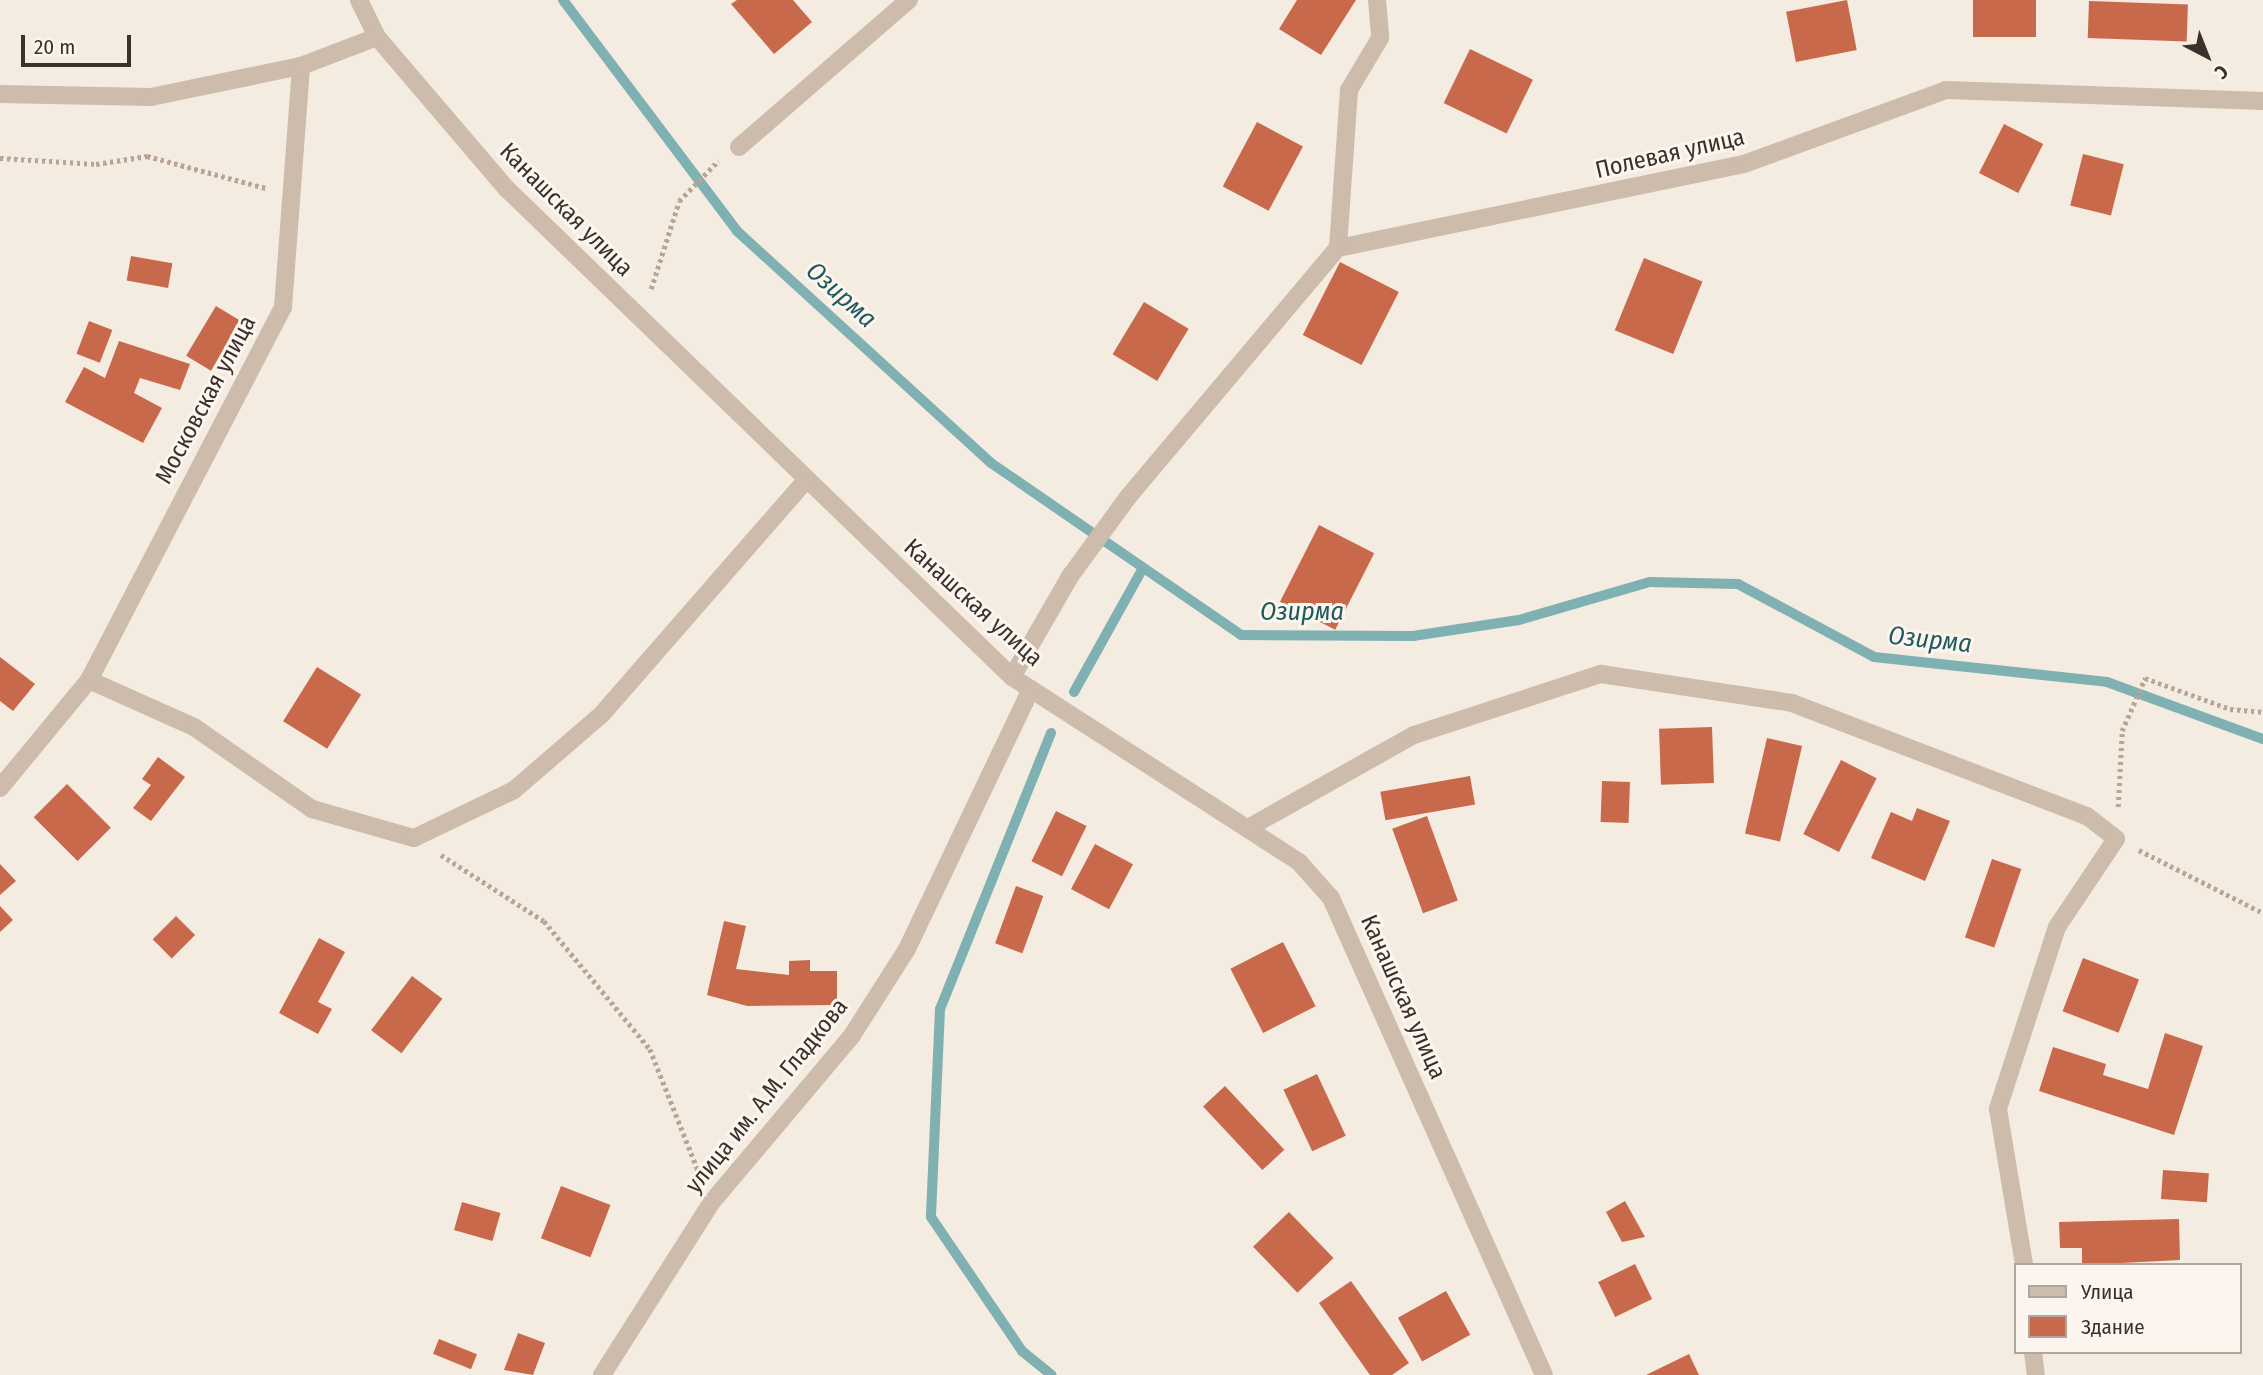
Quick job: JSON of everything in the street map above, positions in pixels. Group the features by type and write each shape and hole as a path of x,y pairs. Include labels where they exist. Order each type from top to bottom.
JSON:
{"street":[{"name":"Канашская улица","path":"359,0 377,37 507,189 1012,677 1299,862 1331,898 1544,1375"},
{"path":"739,147 909,0"},
{"path":"1012,677 1071,575 1128,497 1338,248 1349,90 1380,38 1377,0"},
{"path":"0,94 151,97 301,66 377,37"},
{"name":"Московская улица","path":"0,788 89,680 283,307 294,196 301,66"},
{"name":"Полевая улица","path":"1338,248 1744,164 1946,90 2263,100"},
{"path":"89,680 194,727 312,809 414,838 514,790 602,714 806,480"},
{"path":"1248,828 1414,735 1601,674 1792,703 2087,816 2116,839 2057,928 1998,1109 2024,1263"},
{"name":"улица им. А.М. Гладкова","path":"602,1375 711,1203 851,1037 907,949 1031,689"},
{"path":"2033,1354 2036,1375"}],"path":[{"path":"0,158 96,164 147,156 294,196"},
{"path":"640,319 679,201 717,162"},
{"path":"2263,712 2230,709 2145,678 2129,709 2116,839 2263,913"},
{"path":"414,838 544,921 650,1049 711,1203"}],"building":[{"path":"737,0 793,0 812,22 774,54 731,4"},
{"path":"1297,0 1356,0 1321,55 1279,29"},
{"path":"1847,0 1857,50 1796,62 1786,12"},
{"path":"1973,0 2036,0 2036,37 1973,37"},
{"path":"2089,1 2188,4 2187,41 2088,38"},
{"path":"1470,49 1533,80 1507,134 1444,103"},
{"path":"1257,122 1303,146 1269,211 1223,186"},
{"path":"2004,124 2043,144 2018,193 1979,173"},
{"path":"2083,154 2124,164 2111,216 2070,205"},
{"path":"131,256 172,263 168,288 127,281"},
{"path":"1644,258 1702,282 1673,354 1615,330"},
{"path":"1340,262 1399,292 1362,365 1303,335"},
{"path":"1144,302 1189,329 1157,381 1113,354"},
{"path":"216,306 241,321 211,371 186,356"},
{"path":"89,321 112,330 100,363 76,354"},
{"path":"119,341 190,364 180,390 140,378 134,393 162,408 143,443 65,402 84,367 105,378"},
{"path":"1319,525 1374,553 1335,630 1280,602"},
{"path":"0,657 35,684 13,711 0,701"},
{"path":"317,667 361,695 327,749 283,721"},
{"path":"1712,727 1714,783 1661,785 1659,729"},
{"path":"1767,738 1802,746 1780,842 1745,833"},
{"path":"158,757 185,777 151,821 133,808 151,785 142,779"},
{"path":"1841,760 1877,778 1839,852 1803,834"},
{"path":"1470,776 1475,805 1385,820 1380,792"},
{"path":"1602,781 1630,782 1629,823 1601,822"},
{"path":"67,784 111,828 78,861 34,817"},
{"path":"1917,808 1950,821 1925,881 1871,858 1891,812 1912,821"},
{"path":"1056,811 1087,826 1062,876 1031,861"},
{"path":"1427,816 1458,901 1423,913 1392,829"},
{"path":"1095,844 1133,864 1109,909 1071,889"},
{"path":"1992,859 2021,869 1994,948 1965,937"},
{"path":"0,864 16,881 0,895"},
{"path":"1016,886 1043,896 1022,953 995,943"},
{"path":"0,906 13,920 0,932"},
{"path":"176,916 195,935 172,958 153,939"},
{"path":"724,921 746,926 736,969 789,975 789,961 810,960 810,971 837,971 837,1005 747,1006 707,995"},
{"path":"319,938 345,952 318,1002 332,1009 318,1034 279,1013"},
{"path":"1283,942 1316,1006 1263,1033 1230,969"},
{"path":"2083,958 2139,980 2119,1033 2063,1011"},
{"path":"412,976 442,999 401,1053 371,1030"},
{"path":"2165,1033 2203,1046 2174,1135 2039,1091 2053,1047 2106,1064 2103,1075 2148,1089"},
{"path":"1317,1074 1346,1136 1312,1151 1283,1090"},
{"path":"1225,1086 1284,1150 1262,1170 1203,1106"},
{"path":"2163,1170 2209,1173 2207,1202 2161,1199"},
{"path":"561,1186 610,1205 590,1257 541,1238"},
{"path":"1625,1201 1645,1237 1622,1242 1606,1212"},
{"path":"462,1202 500,1213 492,1241 454,1230"},
{"path":"1289,1212 1333,1258 1297,1293 1253,1247"},
{"path":"2179,1219 2180,1260 2082,1263 2082,1248 2060,1248 2059,1222"},
{"path":"1635,1264 1652,1299 1615,1317 1598,1282"},
{"path":"1351,1281 1409,1363 1392,1375 1370,1375 1319,1303"},
{"path":"1446,1291 1470,1335 1422,1361 1398,1318"},
{"path":"518,1333 545,1343 533,1375 504,1370"},
{"path":"439,1339 477,1354 471,1369 433,1354"},
{"path":"1689,1354 1699,1375 1646,1375"}],"waterway":[{"name":"Озирма","path":"563,0 737,231 991,463 1241,635 1413,636 1519,620 1650,582 1738,584 1874,657 2107,682 2263,739"},
{"path":"1074,692 1143,568"},
{"path":"1051,733 940,1009 931,1217 1022,1351 1052,1375"}]}
